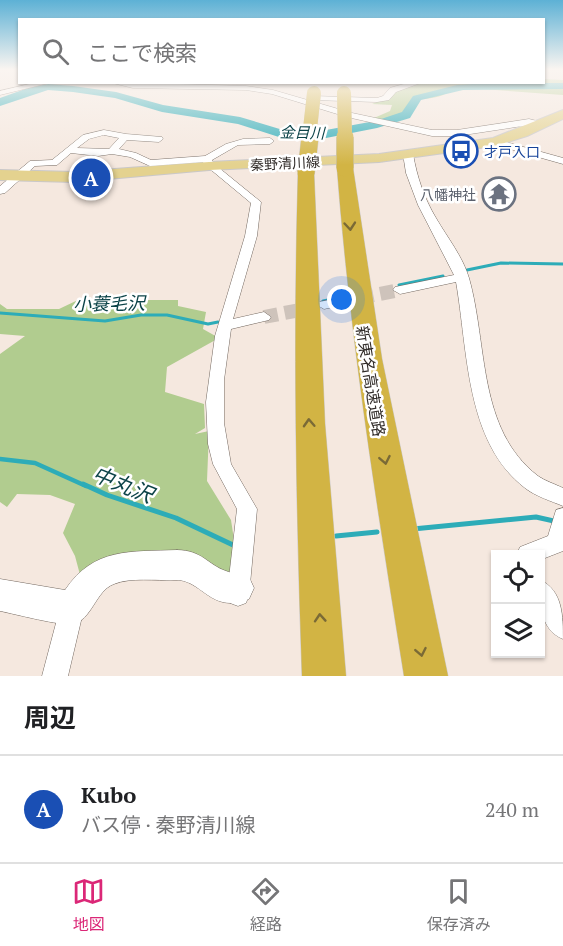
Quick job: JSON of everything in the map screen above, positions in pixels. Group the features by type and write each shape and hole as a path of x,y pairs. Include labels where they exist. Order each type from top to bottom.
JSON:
{"highway":[{"path":"314,102 306,173 305,271 308,416 324,676"},
{"name":"新東名高速道路","path":"344,102 345,168 352,248 364,340 426,676"}],"main road":[{"name":"秦野清川線","path":"0,175 74,177 210,163 321,162 408,154 495,142 522,133 563,114"},
{"path":"0,595 72,608 87,587 103,571 113,568 187,566 219,586 238,592"}],"street":[{"path":"310,102 374,121 432,133 457,134 529,122 541,123"},
{"path":"1,191 35,162 54,163 77,142 98,132 159,139"},
{"path":"112,151 125,136"},
{"path":"210,163 225,145 235,142 270,141"},
{"path":"495,142 563,161"},
{"path":"68,150 98,153 112,151 133,155 150,163 210,163 256,202 255,218 226,325 214,388 218,449 223,467 243,496 246,509 238,592"},
{"path":"408,154 410,172 425,212 456,261 462,277 489,426 507,458 520,475 533,485 563,497"},
{"path":"400,290 462,277"},
{"path":"324,305 339,302"},
{"path":"226,325 264,317"},
{"path":"540,550 557,543 562,525"},
{"path":"545,599 563,627"},
{"path":"55,676 72,608"}],"green space":[{"path":"378,102 418,102 412,111 383,121 374,118 390,111 392,105 372,104"},
{"path":"80,299 110,308 144,300 178,300 178,306 206,312 203,329 219,338 167,367 165,392 204,404 205,428 195,434 209,431 207,481 231,520 236,553 232,581 187,566 83,586 75,556 63,533 75,504 50,495 17,494 7,507 0,502 0,354 25,336 0,334 0,304 7,309 59,309"}],"waterway":[{"name":"金目川","path":"139,102 162,108 240,121 282,134 326,134 377,124 406,115 415,102"},
{"name":"小蓑毛沢","path":"467,270 501,263 563,264"},
{"name":"小蓑毛沢","path":"399,285 443,276"},
{"name":"小蓑毛沢","path":"323,301 338,298"},
{"name":"小蓑毛沢","path":"0,313 105,321 141,315 167,315 208,324 218,322"},
{"name":"中丸沢","path":"0,459 35,463 86,486"},
{"name":"中丸沢","path":"83,484 107,495 176,518 233,545"},
{"name":"中丸沢","path":"413,529 536,517 563,523"},
{"name":"中丸沢","path":"336,536 377,532"}],"tunnel":[{"path":"339,302 400,290"},
{"path":"264,317 315,307"}],"place":[{"name":"才戸入口","path":"461,151"},
{"name":"Kubo","path":"91,178"},
{"name":"八幡神社","path":"499,194"}]}
